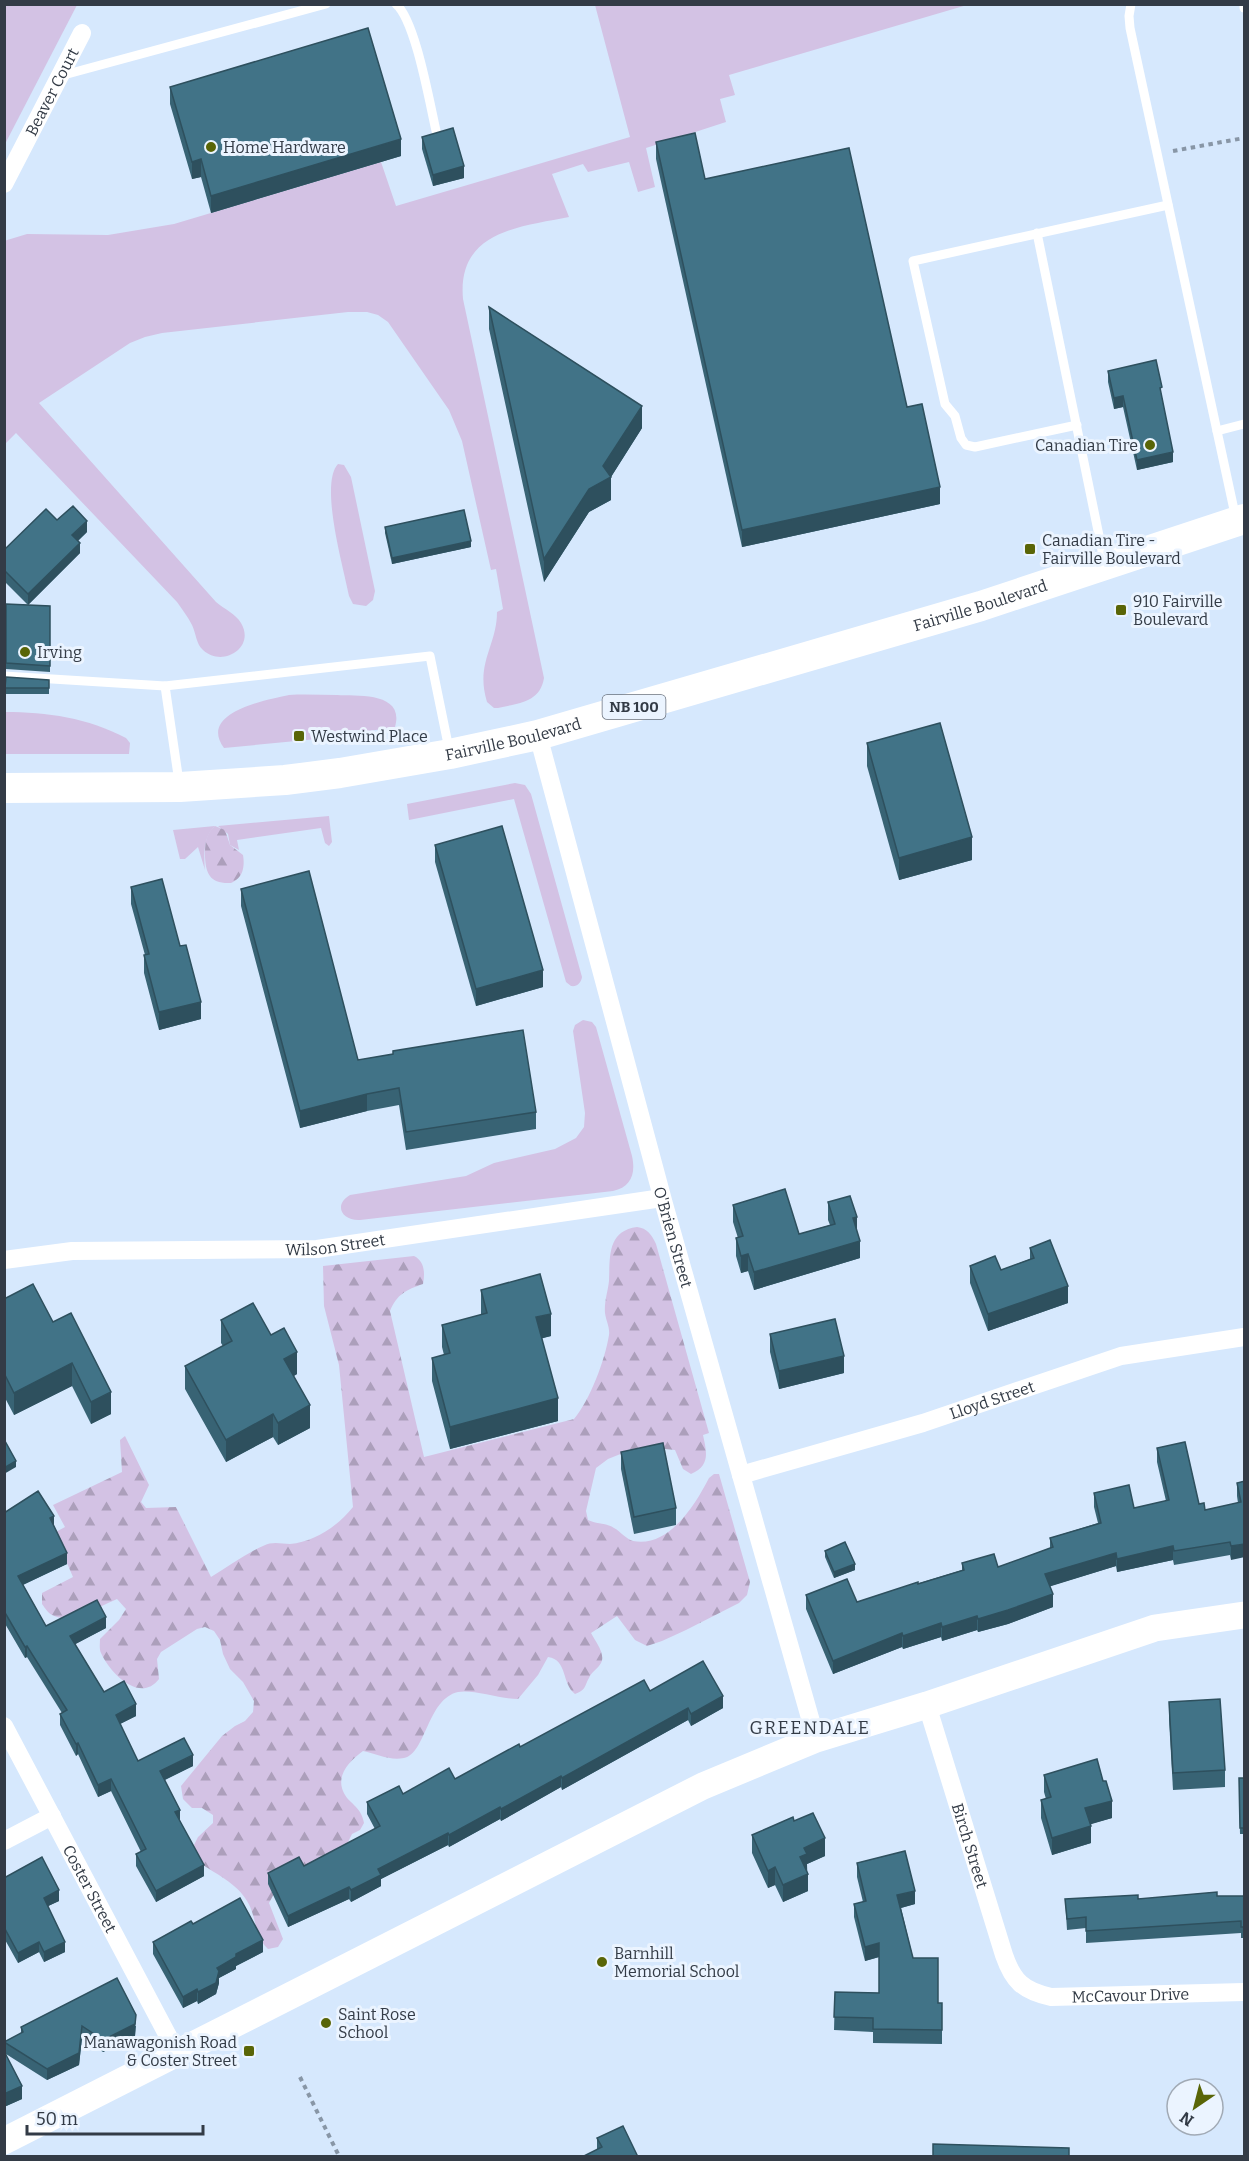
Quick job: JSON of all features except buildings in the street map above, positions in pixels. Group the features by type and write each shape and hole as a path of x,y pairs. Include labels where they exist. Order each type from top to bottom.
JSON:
{"main road":[{"name":"Fairville Boulevard","path":"4,788 180,788 285,780 450,754 538,735 981,606 1241,520"},
{"path":"4,2141 703,1786 816,1739 927,1705 1155,1628 1245,1615"}],"street":[{"name":"Beaver Court","path":"4,184 82,33"},
{"name":"O'Brien Street","path":"538,735 662,1198 816,1739"},
{"name":"Wilson Street","path":"4,1260 72,1251 317,1249 662,1198"},
{"name":"Lloyd Street","path":"741,1475 923,1423 1121,1356 1245,1337"},
{"name":"Birch Street","path":"927,1705 1004,1955 1018,1983"},
{"name":"Coster Street","path":"4,1726 177,2053"},
{"path":"4,1841 52,1816"},
{"name":"McCavour Drive","path":"1018,1983 1034,1993 1051,1996 1245,1992"}],"lane":[{"path":"60,76 326,4"},
{"path":"396,4 402,9 411,27 436,135"},
{"path":"1131,4 1130,28 1217,431 1241,520"},
{"path":"1077,425 975,447 966,446 961,438 955,416 945,404 913,261 1168,205"},
{"path":"1037,234 1106,565"},
{"path":"1217,431 1245,424"},
{"path":"4,676 165,686 430,656 450,754"},
{"path":"165,686 180,788"}],"path":[{"path":"1157,154 1245,138"},
{"path":"300,2077 339,2157"}],"green space":[{"path":"4,5 77,5 5,144"},
{"path":"595,5 967,5 729,75 735,95 720,99 726,122 646,148 655,187 638,192 629,162 588,172 583,164 552,174 569,217 530,224 495,236 481,246 470,259 464,276 463,299 544,678 538,693 527,700 498,708 494,708 487,702 484,688 485,665 494,635 497,612 503,609 496,569 491,570 462,441 449,410 388,322 378,315 367,312 348,312 162,333 145,337 130,343 39,403 216,602 239,620 244,632 241,647 235,653 227,656 211,655 197,642 192,625 177,602 16,433 5,444 4,241 27,234 108,235 174,224 381,162 396,206 630,137"},
{"path":"338,464 344,465 351,477 375,591 373,600 366,606 353,604 349,596 338,548 331,489 333,474"},
{"path":"289,695 378,698 393,707 396,716 395,727 317,739 224,748 218,736 220,726 227,717 238,710 265,700"},
{"path":"5,712 52,715 82,721 112,731 126,738 130,743 129,754 5,754"},
{"path":"515,783 525,785 531,794 582,977 580,983 575,986 566,982 514,799 409,820 407,804"},
{"path":"329,816 332,842 329,846 325,843 321,828 237,840 239,850 230,845 228,834 218,826"},
{"path":"215,826 206,841 205,870 198,847 185,859 180,859 173,830"},
{"path":"215,826 225,830 230,845 243,855 242,872 231,883 218,882 208,873 205,857 206,840"},
{"path":"583,1020 592,1022 596,1027 632,1156 633,1168 628,1183 613,1191 360,1220 344,1215 341,1208 342,1203 350,1195 466,1176 494,1163 555,1149 576,1138 584,1127 585,1113 573,1031 575,1025"},
{"path":"637,1227 649,1232 656,1244 709,1433 703,1435 706,1458 701,1467 691,1474 683,1469 675,1450 665,1449 656,1454 623,1453 608,1459 596,1468 586,1511 588,1520 611,1526 633,1541 658,1538 669,1531 688,1512 709,1478 714,1474 719,1474 750,1582 747,1595 739,1603 686,1630 647,1646 635,1640 617,1616 591,1633 601,1652 602,1659 579,1693 575,1694 571,1689 559,1663 548,1657 538,1675 518,1699 464,1691 448,1697 433,1715 417,1747 404,1758 394,1759 363,1751 346,1768 341,1785 345,1795 360,1812 364,1823 360,1830 352,1834 343,1852 282,1879 269,1903 283,1939 278,1947 268,1949 260,1938 250,1907 243,1895 232,1884 199,1862 194,1845 198,1837 213,1823 213,1815 202,1808 192,1808 183,1799 181,1786 222,1736 245,1721 253,1712 254,1701 243,1682 230,1669 220,1640 214,1631 205,1627 197,1629 161,1652 157,1659 159,1679 151,1686 143,1688 135,1687 118,1677 100,1651 100,1639 119,1620 126,1609 117,1599 94,1610 68,1618 49,1613 42,1604 42,1593 73,1577 54,1533 65,1527 53,1505 122,1472 120,1440 125,1436 149,1485 141,1502 146,1508 176,1507 211,1577 267,1544 299,1543 325,1532 340,1521 353,1507 339,1365 324,1306 323,1266 414,1256 422,1264 423,1284 403,1293 390,1311 424,1457 574,1419 591,1391 607,1345 609,1332 605,1309 612,1246 620,1234 627,1229"}],"place":[{"name":"Home Hardware","path":"211,147"},
{"name":"Canadian Tire","path":"1150,445"},
{"name":"Canadian Tire - Fairville Boulevard","path":"1030,549"},
{"name":"910 Fairville Boulevard","path":"1121,610"},
{"name":"Irving","path":"25,652"},
{"name":"Westwind Place","path":"299,736"},
{"name":"Barnhill Memorial School","path":"602,1962"},
{"name":"Saint Rose School","path":"326,2023"},
{"name":"Manawagonish Road & Coster Street","path":"249,2051"}],"district":[{"name":"GREENDALE","path":"810,1728"}]}
